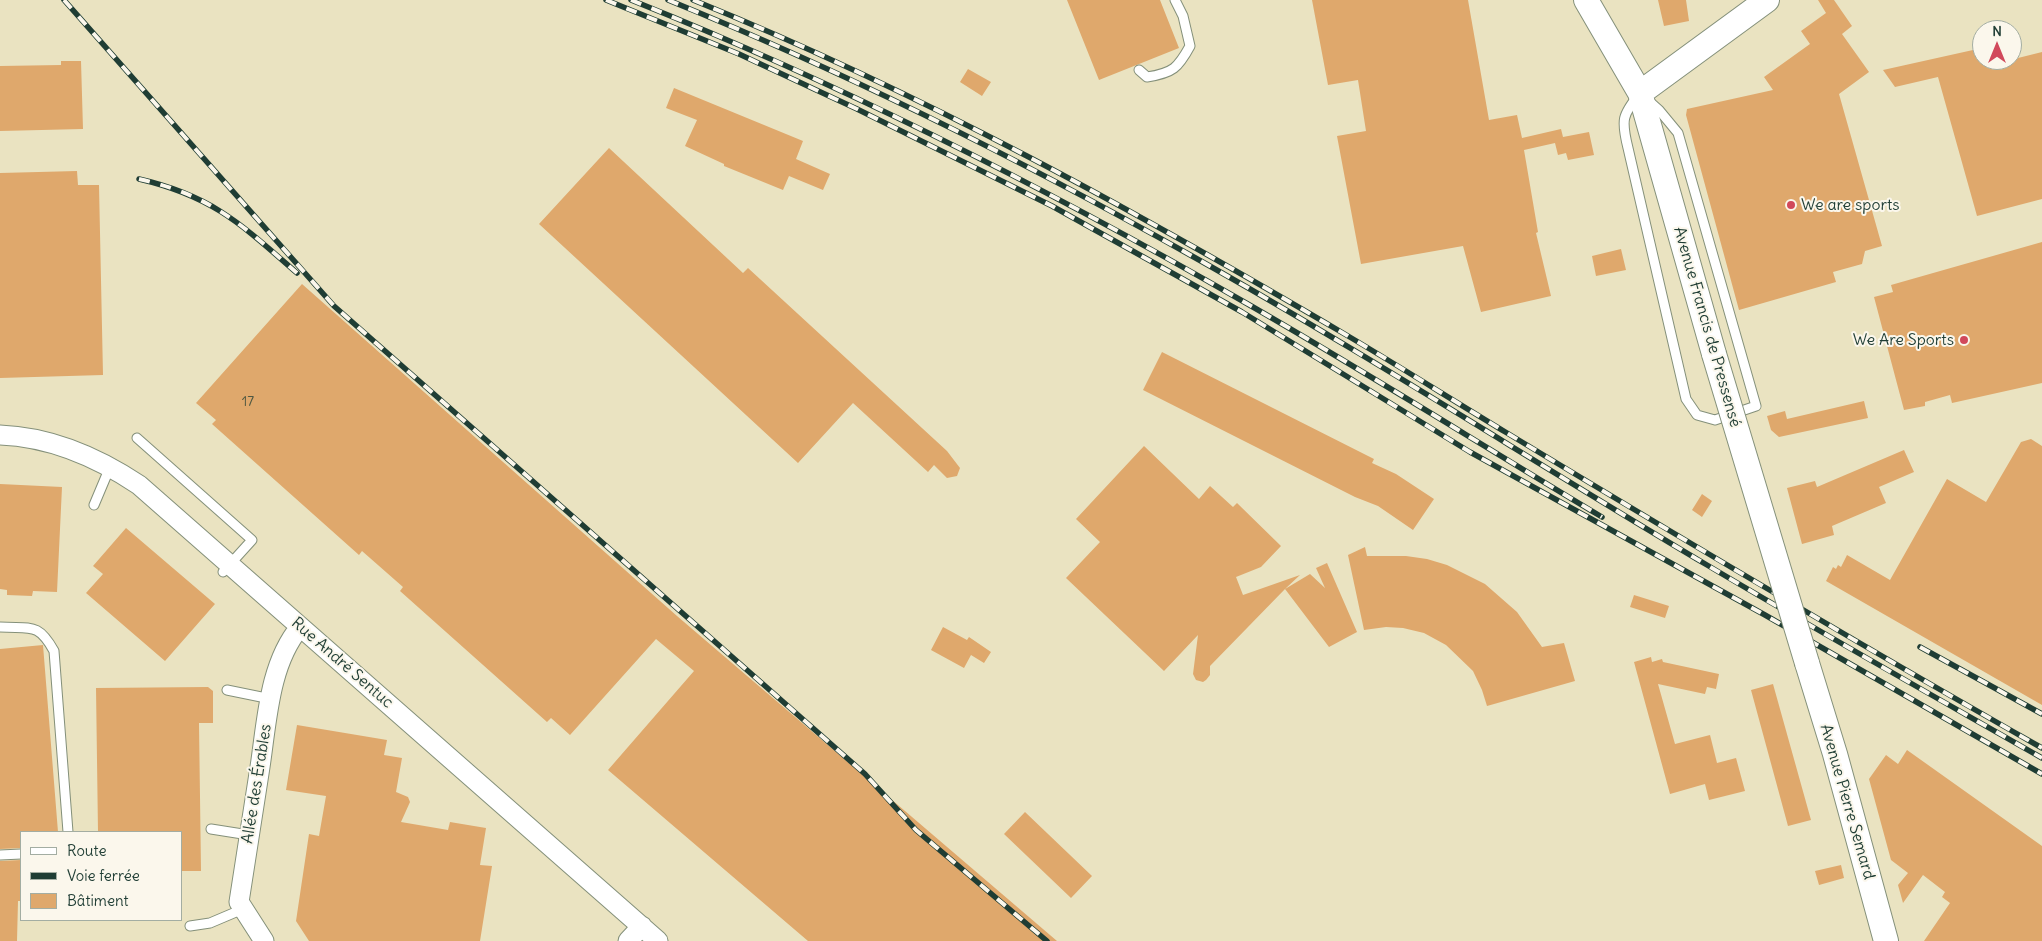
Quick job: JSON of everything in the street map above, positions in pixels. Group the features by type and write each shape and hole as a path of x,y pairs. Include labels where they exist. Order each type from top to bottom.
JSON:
{"street":[{"name":"Avenue Francis de Pressensé","path":"1586,0 1640,93 1714,354 1807,664"},
{"path":"1640,93 1767,0"},
{"name":"Rue André Sentuc","path":"0,436 28,438 64,446 110,466 139,485 226,568 300,626 658,941"},
{"name":"Allée des Érables","path":"264,941 239,902 276,676 285,649 300,626"},
{"name":"Avenue Pierre Semard","path":"1807,664 1835,754 1886,941"},
{"path":"628,941 642,926"}],"lane":[{"path":"1140,70 1147,77 1165,74 1179,66 1190,46 1183,16 1175,0"},
{"path":"1640,93 1660,110 1678,133 1756,406 1715,420 1697,415 1686,399 1623,127 1627,109 1640,93"},
{"path":"137,438 252,540 226,568"},
{"path":"94,505 110,466"},
{"path":"0,627 40,631 54,651 68,831"},
{"path":"227,690 271,699"},
{"path":"210,829 249,834"},
{"path":"0,855 20,854"},
{"path":"190,926 210,923 243,909"}],"building":[{"path":"1067,0 1160,0 1179,48 1099,80"},
{"path":"1312,0 1468,0 1489,120 1517,115 1522,138 1561,129 1563,137 1589,132 1594,155 1568,160 1566,153 1558,155 1555,143 1524,150 1538,232 1536,233 1551,296 1481,312 1463,246 1361,264 1337,136 1366,131 1358,80 1328,85"},
{"path":"1658,0 1686,0 1689,21 1664,26"},
{"name":"We are sports","path":"1818,0 1834,0 1852,26 1842,34 1869,72 1839,94 1882,246 1865,251 1862,264 1833,272 1836,282 1739,310 1686,115 1687,109 1773,90 1764,77 1810,44 1801,31 1826,13"},
{"path":"1972,50 1972,70 2022,70 2022,57 2042,52 2042,199 1977,216 1938,77 1895,87 1883,70"},
{"path":"61,61 81,61 83,129 0,131 0,66 61,65"},
{"path":"968,69 991,82 982,96 960,82"},
{"path":"674,88 803,141 796,159 830,174 823,190 789,176 783,190 724,166 724,164 685,146 697,120 666,108"},
{"path":"609,148 743,273 748,268 947,451 960,468 957,476 947,478 934,465 928,472 853,403 798,463 539,224"},
{"path":"77,171 78,185 99,185 103,375 0,378 0,173"},
{"name":"We Are Sports","path":"2042,242 2042,383 1952,403 1950,395 1925,402 1925,406 1904,410 1874,297 1893,292 1891,285"},
{"path":"1621,249 1626,270 1596,276 1592,256"},
{"path":"302,284 677,616 1057,941 808,941 608,770 694,671 656,639 570,735 551,718 547,722 400,591 403,587 362,551 359,555 212,424 216,420 196,403"},
{"path":"1162,352 1374,459 1372,463 1396,474 1434,499 1413,530 1378,506 1355,497 1143,390"},
{"path":"1864,401 1868,418 1779,437 1771,430 1767,416 1785,411 1787,419"},
{"path":"2031,439 2042,446 2042,705 1826,581 1833,567 1836,569 1838,565 1841,567 1847,555 1890,580 1947,479 1986,502 2021,442"},
{"path":"1144,446 1199,499 1210,486 1233,507 1237,503 1281,546 1261,567 1236,577 1243,595 1300,575 1210,666 1210,675 1203,682 1196,680 1193,674 1198,635 1164,671 1066,578 1100,542 1076,519"},
{"path":"1904,450 1914,472 1879,487 1886,503 1832,526 1834,535 1802,544 1787,488 1815,481 1817,487"},
{"path":"0,484 62,487 57,592 33,591 32,596 7,595 7,590 0,589"},
{"path":"1702,494 1712,501 1702,517 1692,510"},
{"path":"126,528 215,604 165,661 86,593 103,574 93,566"},
{"path":"1365,547 1367,556 1406,556 1427,559 1447,565 1485,584 1517,612 1542,647 1564,643 1575,681 1487,706 1473,671 1446,645 1424,633 1403,628 1386,627 1364,630 1348,555"},
{"path":"1327,563 1357,632 1329,647 1285,589 1310,574 1325,588 1316,568"},
{"path":"1634,595 1669,606 1665,618 1630,607"},
{"path":"943,627 967,640 969,637 991,652 984,663 971,655 964,668 931,650"},
{"path":"43,645 58,831 20,831 20,848 0,849 0,649"},
{"path":"1651,657 1652,662 1662,659 1663,662 1719,674 1716,689 1707,687 1705,694 1658,684 1675,744 1710,735 1717,763 1736,758 1745,791 1709,800 1705,784 1670,794 1634,662"},
{"path":"1773,684 1811,820 1788,826 1751,690"},
{"path":"208,687 213,691 213,723 199,723 201,871 182,871 182,831 98,831 96,688"},
{"path":"297,725 387,740 384,755 402,758 396,792 408,797 410,802 401,822 448,830 450,822 486,828 480,865 492,866 480,941 309,941 296,921 309,834 319,836 326,796 286,790"},
{"path":"1907,750 2042,846 2042,941 1924,941 1950,903 1942,897 1945,892 1923,875 1903,903 1898,885 1908,873 1891,860 1869,779 1886,755 1898,764"},
{"path":"1025,812 1092,876 1071,898 1004,834"},
{"path":"20,860 20,901 18,901 17,941 0,941 0,861"},
{"path":"1841,865 1844,878 1819,885 1815,871"}],"railway":[{"path":"64,0 334,306 865,774 916,830 1047,941"},
{"path":"606,0 739,54 857,109 1052,206 1242,312 1470,452 1765,615 2042,774"},
{"path":"631,0 789,67 1021,179 1291,329 1602,517"},
{"path":"668,0 802,57 934,120 1064,186 1192,256 1322,331 1749,590 2042,758"},
{"path":"693,0 862,74 945,114 1108,199 1348,336 1707,553 2042,748"},
{"path":"139,179 187,194 225,214 260,240 297,273"},
{"path":"1920,647 2042,714"}],"place":[{"name":"We are sports","path":"1791,205"},
{"name":"We Are Sports","path":"1964,340"}]}
